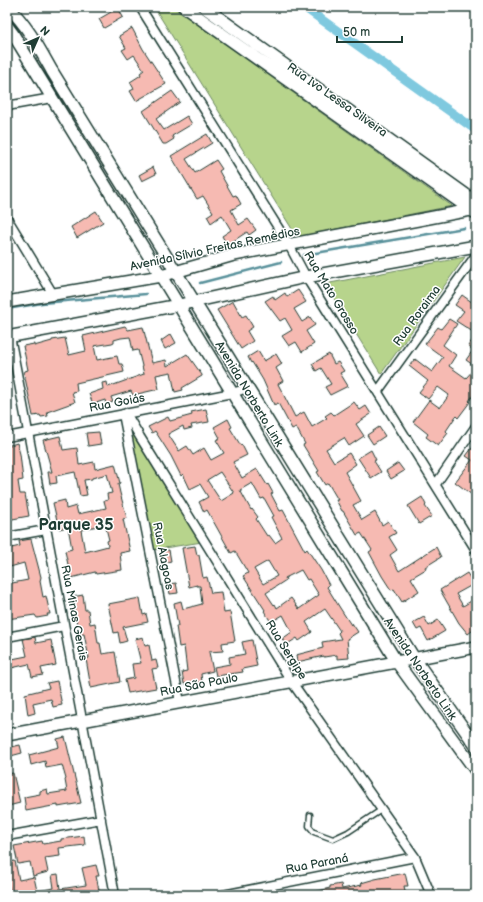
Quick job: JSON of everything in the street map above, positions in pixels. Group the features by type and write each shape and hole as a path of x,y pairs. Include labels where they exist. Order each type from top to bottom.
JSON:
{"street":[{"name":"Avenida Norberto Link","path":"8,7 19,17 31,34 52,71 326,513 414,658 476,746"},
{"name":"Rua Mato Grosso","path":"140,7 289,245 306,277 476,550"},
{"name":"Rua Ivo Lessa Silveira","path":"184,7 475,209"},
{"name":"Rua Ivo Lessa Silveira","path":"204,7 475,209"},
{"name":"Avenida Norberto Link","path":"7,26 14,34 396,661 476,771"},
{"path":"7,106 52,98"},
{"name":"Avenida Sílvio Freitas Remédios","path":"7,302 161,276 234,255 475,209"},
{"path":"7,218 53,294"},
{"path":"8,337 179,305 306,277 476,246"},
{"name":"Rua Roraima","path":"378,392 476,255"},
{"name":"Rua Minas Gerais","path":"8,337 28,433 115,895"},
{"name":"Rua Goiás","path":"7,437 232,393 248,388"},
{"name":"Rua Sergipe","path":"124,414 140,437 291,681 415,857 431,895"},
{"name":"Rua Alagoas","path":"124,414 180,702"},
{"path":"436,484 476,426"},
{"path":"311,521 326,513"},
{"path":"7,537 46,530"},
{"path":"7,637 64,626"},
{"name":"Rua São Paulo","path":"7,735 476,647"},
{"path":"428,705 442,696"},
{"path":"7,836 101,819"},
{"name":"Rua Paraná","path":"223,895 415,857"}],"lane":[{"path":"310,815 309,826 314,832 334,839 348,832 382,810"}],"green space":[{"path":"154,7 173,7 452,206 297,237"},
{"path":"465,257 381,374 325,284"},
{"path":"126,422 138,439 202,542 152,550"}],"building":[{"path":"118,8 123,17 104,28 99,19"},
{"path":"132,28 143,49 166,84 136,101 130,91 134,89 130,82 141,75 140,73 144,70 134,55 128,59 122,50 126,48 119,36"},
{"path":"172,91 180,102 156,119 164,130 187,116 192,124 172,136 174,139 166,144 163,144 143,111"},
{"path":"207,134 212,143 186,159 195,173 216,160 222,169 219,171 225,182 233,196 236,195 241,204 231,210 239,225 248,219 256,230 249,235 247,232 227,245 222,236 231,230 222,215 211,223 207,216 213,212 203,196 197,199 171,156"},
{"path":"153,167 156,174 142,181 139,175"},
{"path":"96,211 103,222 77,238 71,227"},
{"path":"298,290 306,302 294,309 302,322 310,317 315,325 306,331 314,344 302,352 296,342 289,346 282,336 292,330 285,318 280,321 265,301 273,296 275,300 285,293 287,297"},
{"path":"462,295 476,305 476,328 473,332 456,321 464,311 455,305"},
{"path":"233,301 242,317 246,315 253,327 247,331 253,341 241,349 217,310"},
{"path":"449,319 457,324 443,345 456,355 449,366 466,378 476,367 476,391 458,418 456,416 446,431 448,433 438,446 426,437 428,434 413,422 429,400 440,408 449,395 438,387 428,399 419,392 428,381 409,366 415,359 432,372 443,357 425,344 438,327 441,329"},
{"path":"125,326 128,330 143,327 152,363 166,360 167,366 187,354 202,376 182,388 183,390 175,392 171,372 156,375 159,389 133,395 131,391 111,397 113,402 106,404 105,400 93,404 89,394 103,389 102,383 107,382 108,387 144,374 138,350 133,351 130,337 121,338 114,340 112,343 94,346 97,360 117,356 119,364 122,364 124,372 76,383 77,391 72,392 75,402 47,412 48,416 33,416 24,373 28,370 23,346 34,344 34,346 52,340 65,338 69,355 86,351 83,336"},
{"path":"171,334 176,343 165,349 161,341"},
{"path":"476,335 476,367 466,360 473,350 468,346"},
{"path":"258,351 264,361 276,354 282,364 276,368 283,381 278,384 295,417 304,412 312,427 327,418 325,416 331,412 334,415 354,402 360,410 366,406 371,414 356,424 364,436 349,446 344,438 326,449 334,462 349,453 356,464 345,472 361,501 353,505 362,520 375,512 382,525 388,521 396,533 389,537 397,550 390,555 399,571 436,547 441,557 425,567 426,569 411,578 419,591 402,602 394,589 391,590 382,576 369,552 372,550 361,533 357,535 342,511 336,500 338,500 328,483 325,485 317,472 319,471 303,445 305,444 296,427 292,429 278,403 274,405 263,380 248,357"},
{"path":"329,354 334,364 338,362 344,371 340,373 348,386 330,395 325,387 331,384 321,368 316,371 312,364"},
{"path":"206,409 209,422 191,425 192,428 184,430 183,426 168,434 179,451 187,446 193,455 204,448 211,460 224,453 216,440 220,438 214,427 228,419 232,427 230,428 247,455 233,462 242,478 257,469 267,485 268,484 273,493 271,494 280,511 283,510 305,551 307,549 321,570 329,585 327,587 340,608 351,625 352,623 358,632 347,639 349,658 337,659 337,655 324,656 297,662 296,655 323,648 322,642 341,639 338,633 340,631 325,609 306,622 312,632 299,641 297,638 286,645 282,639 292,632 283,615 271,622 243,576 248,573 235,551 231,553 207,510 204,512 199,502 208,497 200,484 190,489 183,474 181,476 171,456 155,431 152,433 148,427 168,417 170,421 192,415 191,412","holes":["220,472 234,493 221,501 207,480","252,483 261,499 264,498 274,516 271,517 282,538 275,543 269,535 267,536 256,519 258,517 252,509 251,510 240,490","268,561 277,576 263,584 254,569","301,570 307,580 309,579 319,595 299,609 291,598 277,608 266,593 286,580 285,578"]},
{"path":"379,427 385,436 373,444 367,435"},
{"path":"99,432 101,444 88,446 86,433"},
{"path":"60,436 63,450 77,448 79,465 94,462 95,469 115,464 120,483 118,484 120,493 127,518 123,519 130,551 120,553 122,570 96,574 95,572 71,578 65,551 72,549 68,527 59,529 53,503 65,500 66,509 76,506 78,514 106,508 104,501 108,500 107,494 112,493 107,474 84,480 87,495 80,496 75,472 56,476 57,483 50,484 48,472 52,472 43,440","holes":["105,524 109,540 107,541 108,546 85,552 81,530"]},
{"path":"17,443 20,454 23,480 18,481 20,494 25,494 29,516 7,520 7,446"},
{"path":"476,443 476,498 455,482 472,460 466,456"},
{"path":"371,450 376,460 374,461 381,472 371,478 358,458"},
{"path":"398,463 404,471 391,479 386,471"},
{"path":"422,497 426,505 425,506 432,516 419,524 408,506"},
{"path":"31,539 41,577 40,581 43,597 46,596 50,614 47,614 48,616 37,618 35,615 7,619 7,584 28,580 24,563 10,567 7,549 20,546 19,541"},
{"path":"195,546 197,555 199,555 203,578 207,577 211,593 221,592 224,613 230,612 235,641 222,643 223,651 209,652 213,671 201,674 202,682 184,684 182,672 187,671 184,646 179,647 176,626 178,626 174,603 181,601 183,609 202,604 200,586 197,585 189,587 182,548"},
{"path":"169,550 171,561 163,563 161,551"},
{"path":"467,573 474,584 456,594 463,606 476,598 476,628 468,634 459,623 440,590"},
{"path":"176,583 178,593 170,594 168,584"},
{"path":"83,595 85,610 88,610 90,624 95,623 98,643 100,643 102,654 115,652 120,682 91,688 86,659 89,658 84,634 79,635 72,597"},
{"path":"140,598 143,615 146,614 148,622 123,627 127,641 120,643 118,632 114,633 108,604"},
{"path":"424,617 429,626 438,620 445,631 428,641 421,628 417,630 413,623"},
{"path":"35,637 36,643 51,640 56,665 41,668 43,675 32,677 29,664 7,669 7,660 27,656 23,639"},
{"path":"143,637 145,646 149,645 152,661 156,660 158,668 152,669 156,688 128,693 125,680 134,678 132,664 141,663 135,639"},
{"path":"252,640 257,666 242,669 243,672 216,676 214,667 230,664 229,657 245,654 242,642"},
{"path":"57,681 62,705 53,707 51,699 33,703 35,713 28,715 25,694 49,688 47,683"},
{"path":"65,737 81,803 58,807 58,805 26,811 24,797 40,794 40,791 47,789 48,794 67,791 66,779 62,765 46,768 45,761 31,765 29,755 59,747 57,739"},
{"path":"20,745 22,753 7,757 7,748"},
{"path":"13,773 20,803 8,806 7,774"},
{"path":"84,836 85,845 59,848 60,856 45,858 48,872 33,876 30,862 18,864 14,846 42,841 43,844 61,841 61,839"},
{"path":"15,861 19,880 34,877 37,891 54,888 52,875 58,874 60,889 86,885 82,868 96,865 99,876 96,876 100,895 11,895 7,879 7,862"},
{"path":"405,873 408,886 404,886 406,895 314,895 314,892 330,888 330,886 341,884 342,889 362,885 361,883 375,879"}],"waterway":[{"path":"304,7 476,130"},
{"path":"304,255 464,228"},
{"path":"200,283 281,262"},
{"path":"7,309 42,303 146,294"}],"district":[{"name":"Parque 35","path":"76,525"}]}
